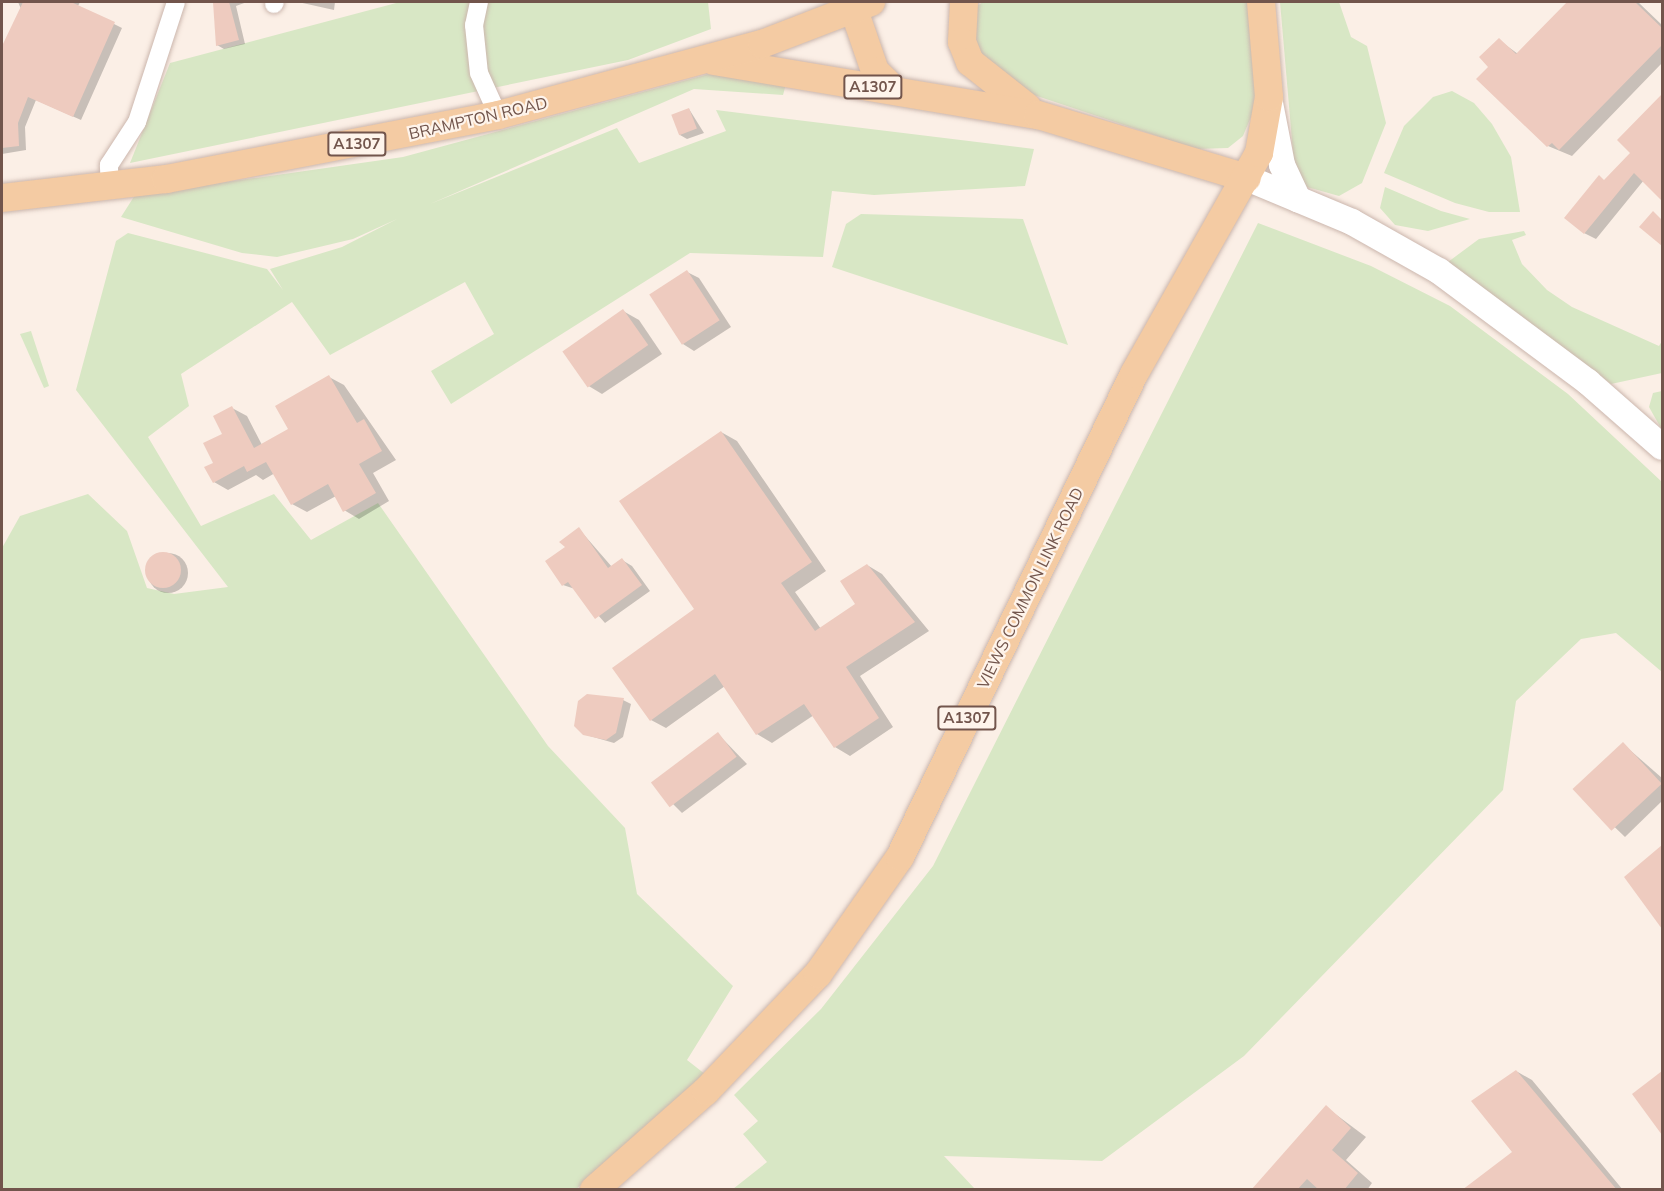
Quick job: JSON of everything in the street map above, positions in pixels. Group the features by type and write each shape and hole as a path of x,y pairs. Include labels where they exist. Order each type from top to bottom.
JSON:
{"main road":[{"path":"964,2 961,31 970,62 1038,115"},
{"name":"A1307","path":"708,60 1038,115 1246,178 1259,153 1269,97 1261,2"},
{"name":"BRAMPTON ROAD","path":"2,198 110,187 498,115 708,60 863,6"},
{"path":"863,6 875,71 895,90"},
{"name":"VIEWS COMMON LINK ROAD","path":"594,1190 706,1091 818,974 900,857 1134,374 1246,178"}],"street":[{"path":"110,187 109,165 137,122 176,2"},
{"path":"479,2 474,25 479,73 498,115"},
{"path":"1269,97 1282,165 1298,200"},
{"path":"1246,178 1384,238 1486,302 1662,447"}],"green space":[{"path":"400,2 708,2 711,29 628,60 130,163 170,63"},
{"path":"983,2 1255,2 1261,46 1253,112 1243,136 1228,148 1196,149 1016,89 980,52 973,37 974,8"},
{"path":"1280,2 1339,2 1351,37 1367,46 1386,123 1362,183 1339,196 1307,187 1294,164"},
{"path":"709,74 786,84 783,95 694,89 430,204 617,128 639,163 726,131 716,110 1034,149 1025,186 874,195 832,191 823,257 690,253 451,404 431,371 494,334 465,282 330,355 292,302 181,374 189,406 148,437 201,526 274,494 311,540 378,503 548,746 625,828 637,894 733,986 687,1060 710,1078 576,1189 2,1190 2,548 20,516 88,494 127,531 147,588 174,594 228,587 76,390 116,241 128,233 267,269 283,290 270,269 342,247 397,219 353,239 277,257 242,253 121,217 135,195 403,157"},
{"path":"1452,91 1474,103 1492,124 1511,157 1520,212 1489,212 1455,203 1384,173 1404,126 1433,97"},
{"path":"1385,187 1441,211 1470,219 1428,231 1395,225 1380,208"},
{"path":"861,214 1023,219 1068,345 832,267 846,224"},
{"path":"1258,223 1371,266 1450,306 1568,394 1662,482 1662,672 1616,633 1581,639 1516,701 1503,790 1244,1056 1102,1161 944,1156 975,1189 733,1189 767,1162 743,1134 758,1121 734,1095 821,1009 933,866"},
{"path":"1524,231 1526,235 1512,240 1522,264 1547,290 1572,307 1659,346 1662,341 1662,373 1611,384 1448,262 1479,239"},
{"path":"31,331 49,386 44,388 20,334"},
{"path":"1662,391 1662,430 1649,407 1653,393"}],"building":[{"path":"23,2 71,2 115,22 73,117 28,97 18,123 19,146 2,148 2,46"},
{"path":"213,2 229,2 239,40 216,46"},
{"path":"1567,2 1635,2 1662,28 1662,45 1559,150 1552,143 1547,147 1476,79 1488,67 1479,57 1499,38 1516,54"},
{"path":"1662,94 1662,201 1634,173 1584,234 1564,218 1599,175 1604,180 1630,153 1617,140"},
{"path":"689,108 697,129 679,135 671,115"},
{"path":"1653,211 1662,220 1662,246 1639,227"},
{"path":"687,270 720,320 682,345 649,295"},
{"path":"623,309 648,345 588,387 562,351"},
{"path":"329,375 357,423 364,419 382,451 359,464 376,493 343,512 328,484 291,505 266,462 247,472 244,466 213,483 204,467 213,463 203,443 222,434 213,416 232,406 254,448 288,429 275,406"},
{"path":"721,431 812,562 781,583 815,631 855,604 840,581 867,564 915,622 846,667 879,718 834,748 804,704 756,735 715,674 650,721 612,668 694,609 619,501"},
{"path":"579,527 608,568 622,558 642,585 595,619 568,582 562,586 545,561 565,547 559,542"},
{"path":"163,552 176,557 181,570 176,583 163,588 150,583 145,570 150,557"},
{"path":"587,694 624,698 616,733 606,740 583,735 574,726 578,701"},
{"path":"718,732 737,757 670,807 651,783"},
{"path":"1623,742 1662,784 1611,831 1573,789"},
{"path":"1662,845 1662,929 1624,877"},
{"path":"1516,1070 1617,1190 1462,1190 1512,1152 1471,1101"},
{"path":"1662,1071 1662,1135 1632,1094"},
{"path":"1326,1105 1351,1128 1332,1150 1358,1173 1344,1190 1319,1190 1307,1179 1297,1190 1251,1190"}]}
